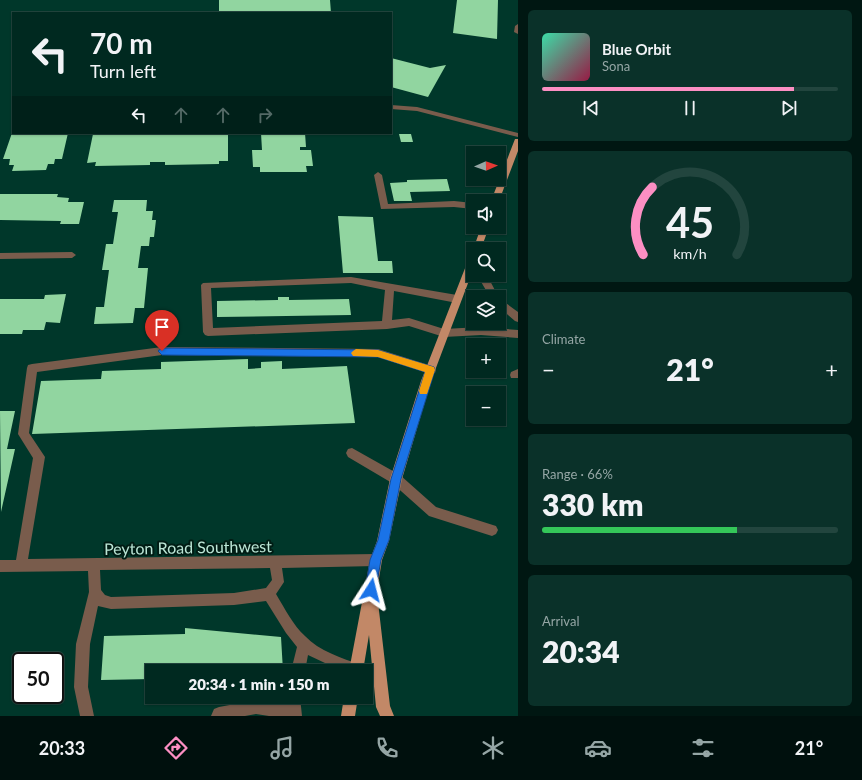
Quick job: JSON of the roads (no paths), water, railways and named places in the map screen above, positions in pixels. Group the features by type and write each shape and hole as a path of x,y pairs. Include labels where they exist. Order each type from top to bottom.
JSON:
{"main road":[{"path":"498,194 514,158 518,141"},
{"path":"357,664 376,560 383,540 396,479 431,370 466,276"},
{"path":"371,590 383,707 387,716"},
{"path":"348,716 351,704"}],"street":[{"path":"518,26 518,32"},
{"path":"392,107 417,109 518,135"},
{"path":"378,175 384,207 454,204 466,205"},
{"path":"0,256 72,255"},
{"path":"457,299 351,280 206,285 208,332 387,325 409,322 444,333 481,331 518,334"},
{"path":"387,325 390,287"},
{"path":"506,307 518,318"},
{"path":"22,566 39,457 23,434 32,368 162,351 378,353 431,370"},
{"path":"352,453 396,479 433,512 492,530"},
{"name":"Peyton Road Southwest","path":"0,566 376,560"},
{"path":"95,592 102,601 111,604 234,599 269,594 278,582 275,562"},
{"path":"87,716 82,687 83,644 95,592 94,564"},
{"path":"269,594 287,624 304,645 342,664"},
{"path":"300,664 304,645"},
{"path":"218,716 219,714 256,707 294,715 293,704"}]}
